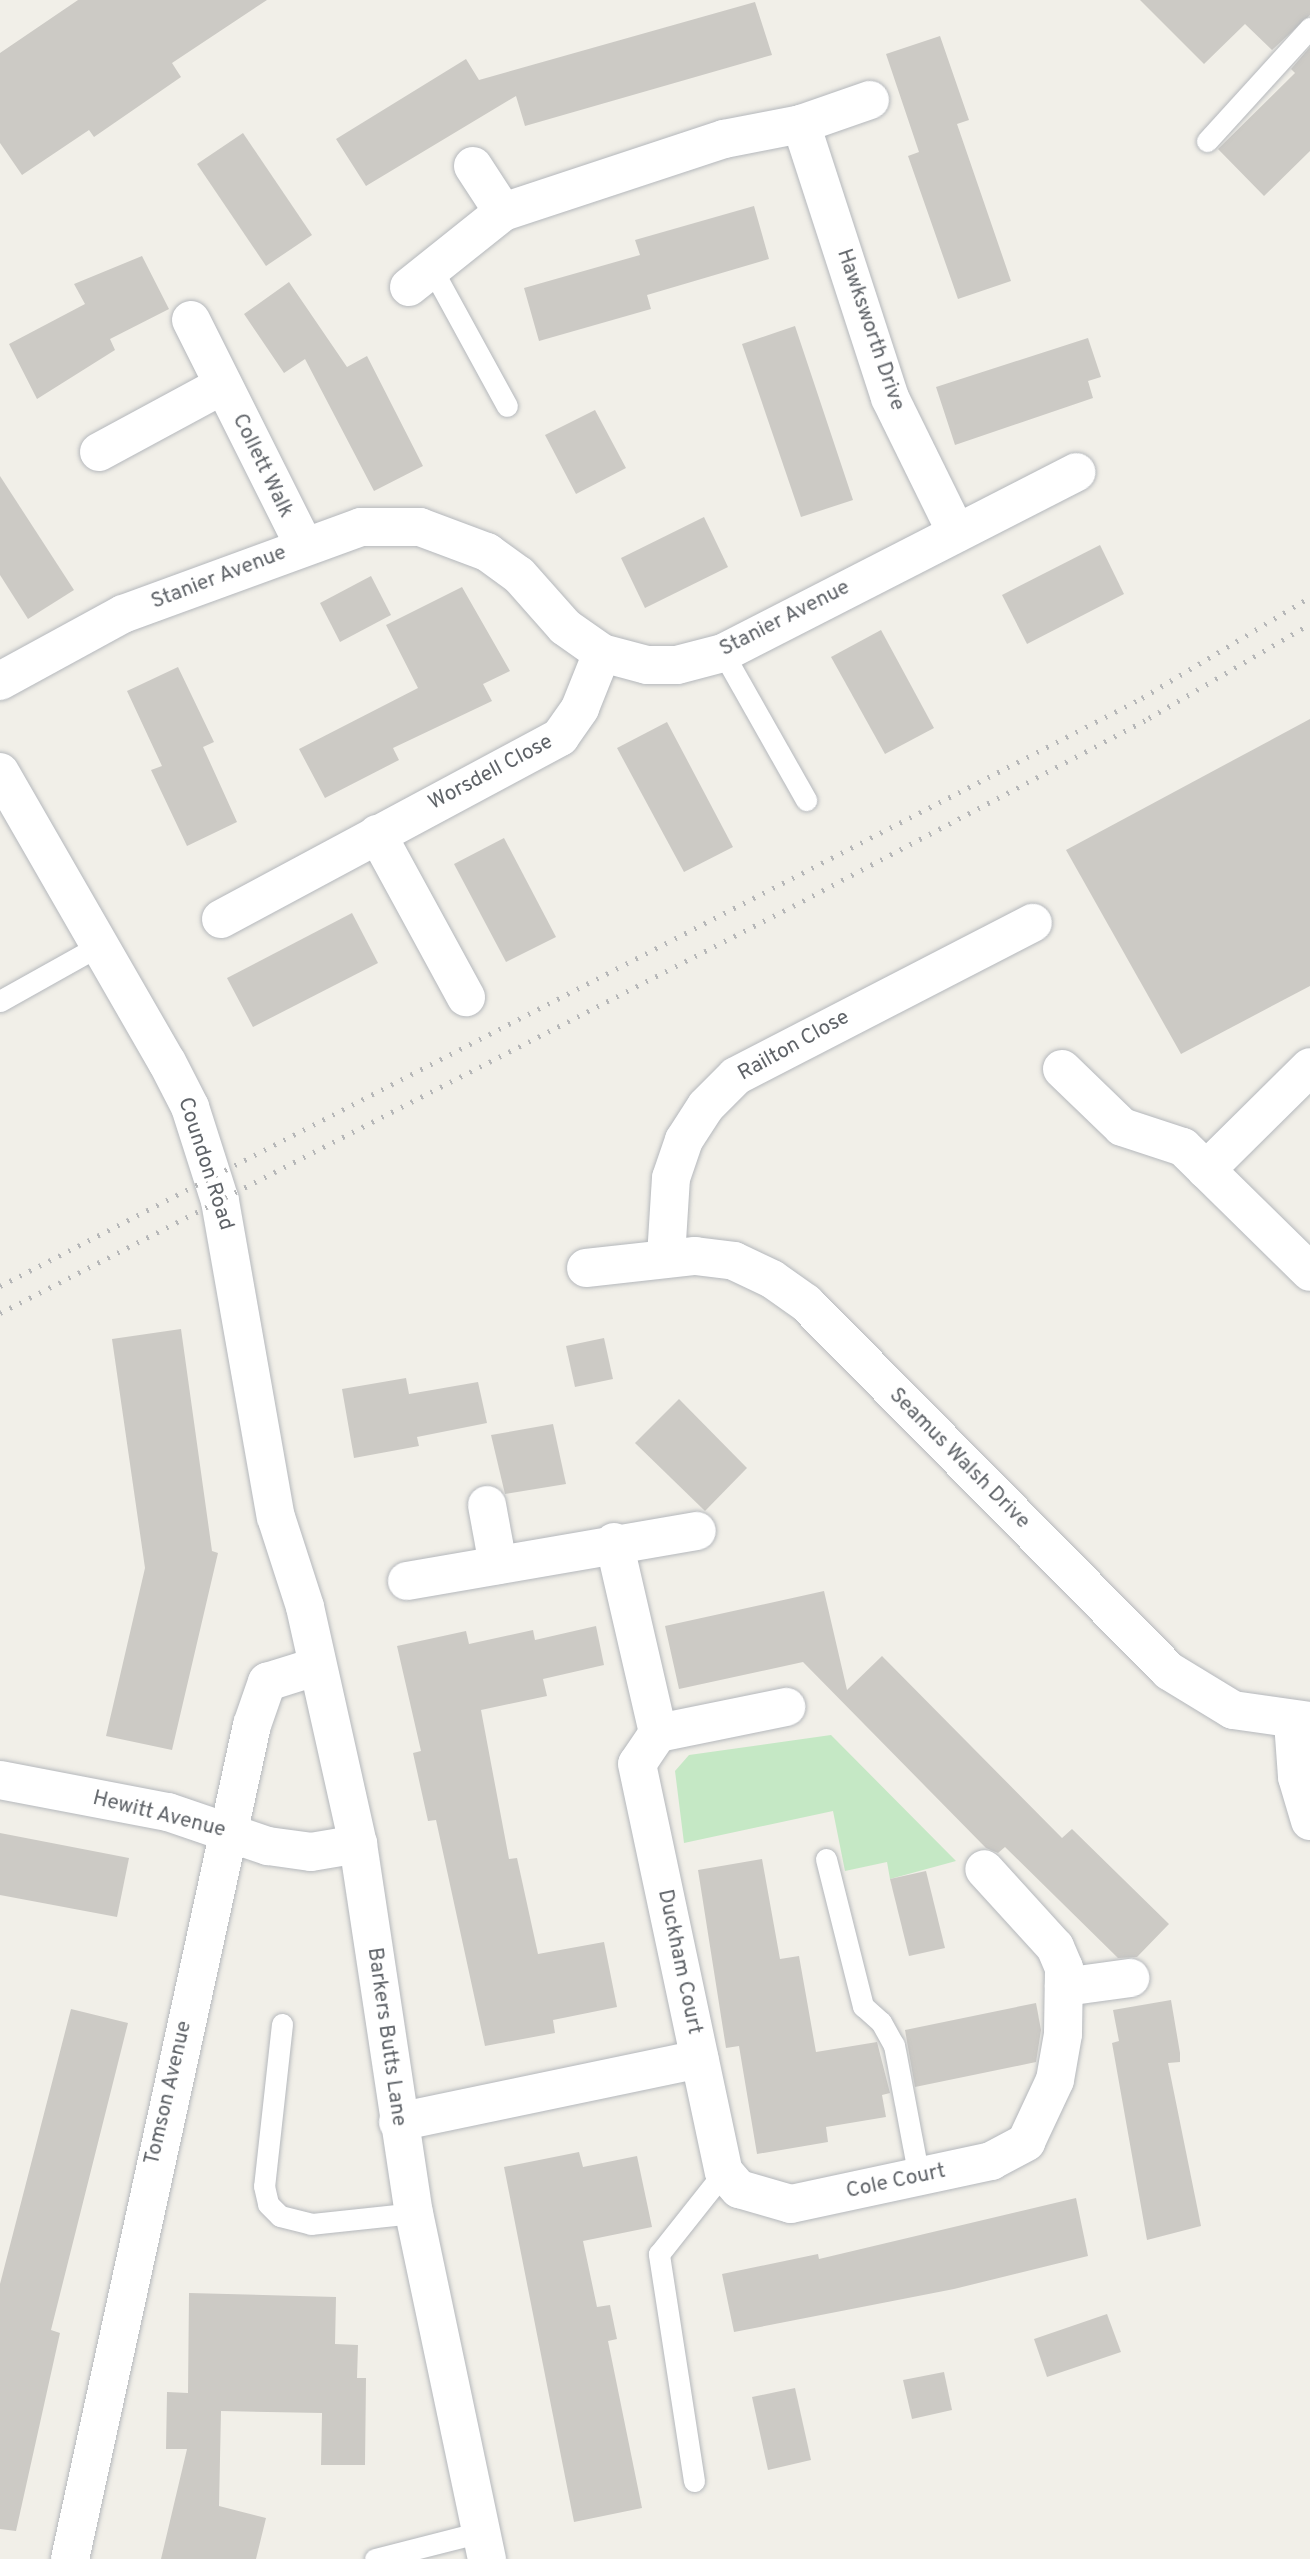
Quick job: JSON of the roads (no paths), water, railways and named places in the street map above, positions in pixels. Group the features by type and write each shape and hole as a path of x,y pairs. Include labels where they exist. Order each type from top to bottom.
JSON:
{"street":[{"path":"420,278 503,212 724,139 801,124 870,100"},
{"name":"Hawksworth Drive","path":"801,124 890,398 955,530"},
{"path":"473,166 503,212"},
{"name":"Collett Walk","path":"191,320 304,546"},
{"path":"99,452 223,385"},
{"name":"Stanier Avenue","path":"0,681 123,614 361,527 420,527 458,540 519,575 565,627 602,653 667,665 723,653 955,530 1076,472"},
{"name":"Worsdell Close","path":"221,919 560,737 580,708 602,653"},
{"name":"Coundon Road","path":"0,772 102,944 167,1062 200,1136 237,1278 276,1517"},
{"path":"377,834 466,997"},
{"name":"Railton Close","path":"666,1257 671,1178 684,1140 706,1106 736,1076 1033,923"},
{"path":"1206,1170 1310,1068"},
{"path":"1062,1069 1122,1127 1183,1147 1310,1272"},
{"name":"Seamus Walsh Drive","path":"586,1269 666,1257 734,1261 806,1303 1169,1671 1233,1710 1301,1721"},
{"path":"487,1504 498,1565"},
{"name":"Barkers Butts Lane","path":"276,1517 317,1666 358,1844 398,2122 414,2213 484,2545"},
{"path":"407,1581 614,1542 697,1531"},
{"path":"614,1542 658,1733 786,1707"},
{"name":"Tomson Avenue","path":"70,2559 229,1831 267,1682 317,1666"},
{"path":"1301,1721 1297,1777 1310,1821"},
{"name":"Duckham Court","path":"398,2122 699,2059 637,1765 658,1733"},
{"name":"Hewitt Avenue","path":"0,1780 168,1812 268,1846 312,1852 358,1844"},
{"name":"Cole Court","path":"724,2172 739,2189 791,2204 991,2161 1026,2142 1055,2080 1065,1968 1055,1947 984,1869"},
{"path":"1064,1987 1130,1978"},
{"path":"699,2059 724,2172"}],"lane":[{"path":"1207,141 1310,28"},
{"path":"420,278 508,407"},
{"path":"723,653 806,800"},
{"path":"0,1001 102,944"},
{"path":"826,1859 863,2006 881,2022 894,2045 919,2177"},
{"path":"282,2024 264,2186 268,2204 280,2216 311,2224 414,2213"},
{"path":"694,2481 659,2254 724,2172"},
{"path":"375,2559 484,2545"}],"railway":[{"path":"0,1286 1142,698 1310,597"},
{"path":"0,1313 793,906 1149,718 1310,624"}]}
